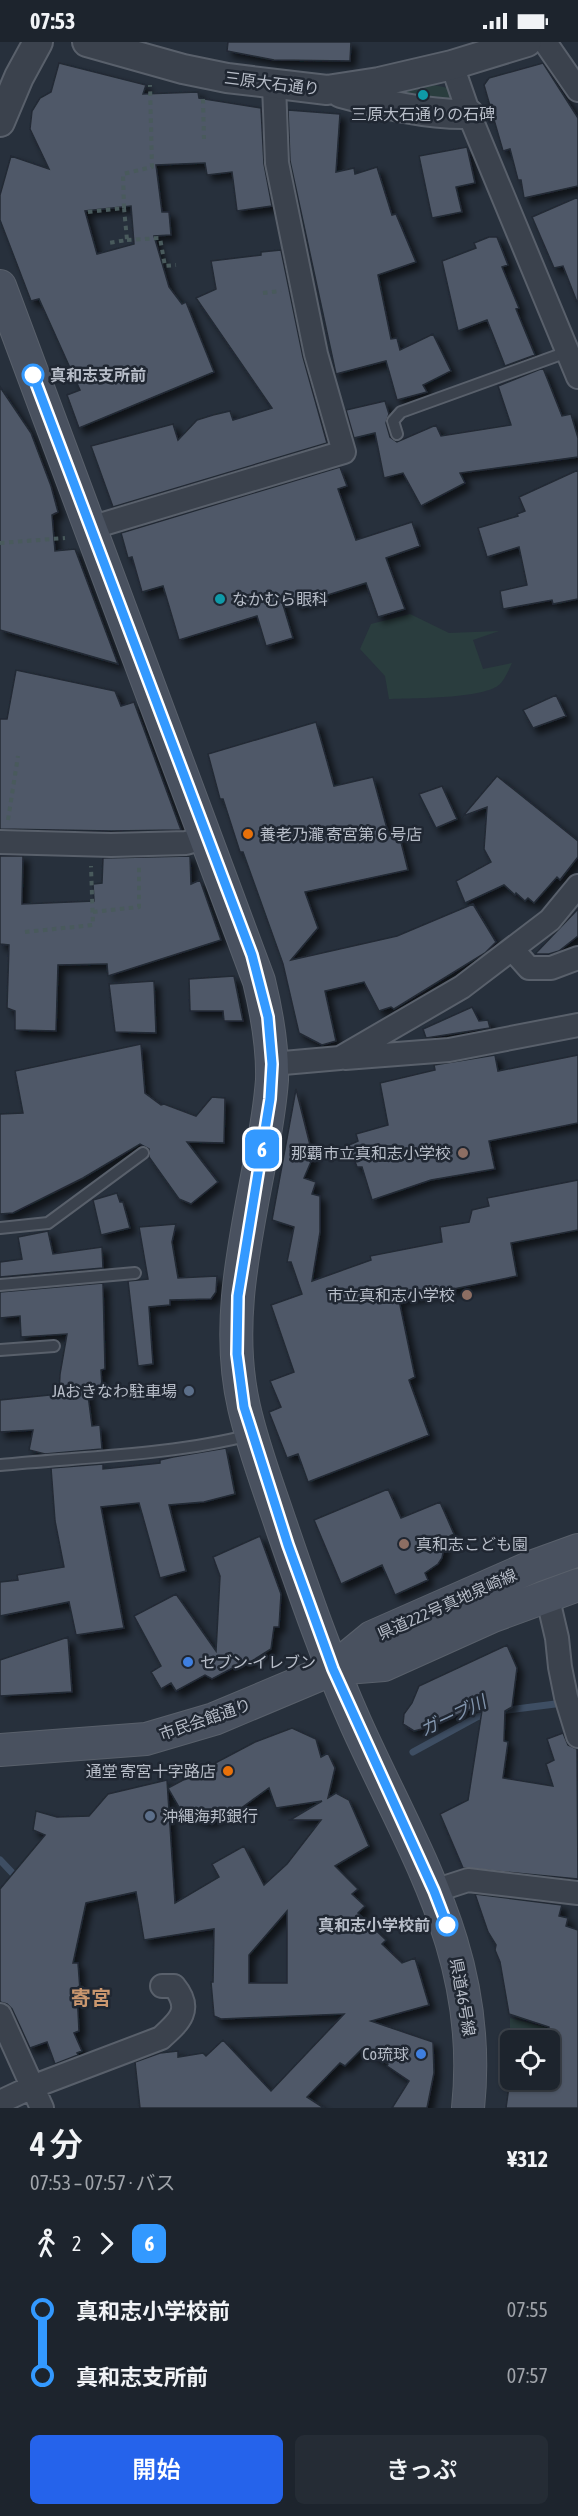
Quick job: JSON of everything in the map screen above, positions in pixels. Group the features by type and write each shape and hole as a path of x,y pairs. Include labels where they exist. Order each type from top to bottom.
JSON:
{"main road":[{"name":"県道46号線","path":"0,286 79,533 207,837 260,981 268,1017 272,1064 270,1099 238,1296 240,1384 251,1435 309,1608 333,1669 434,1891 451,1936 466,2001 472,2072 468,2108"},
{"name":"県道222号真地泉崎線","path":"333,1669 372,1637 531,1567 578,1551"},
{"name":"県道222号真地泉崎線","path":"333,1669 384,1665 547,1595 578,1585"},
{"name":"市民会館通り","path":"0,1750 146,1739 214,1719 333,1669"}],"street":[{"path":"0,122 19,77 38,42"},
{"name":"三原大石通り","path":"87,42 183,69 274,85 327,90 379,82 452,65 527,42"},
{"path":"545,42 578,90"},
{"path":"452,65 469,114 578,377"},
{"path":"79,533 344,452 316,354 277,163 274,85"},
{"path":"327,90 372,102 453,114 469,114"},
{"path":"3,842 186,843 207,837"},
{"path":"340,1058 462,987 550,920 578,886"},
{"path":"512,949 529,968 551,969 578,958"},
{"path":"272,1064 449,1050 578,1025"},
{"path":"547,1595 557,1638 560,1667 578,1736"},
{"path":"434,1891 468,1880 578,1893"},
{"path":"0,2102 32,2087 161,2038 177,2024 185,2008 181,1994 174,1986 162,1986"},
{"path":"2,2023 42,2108"}],"lane":[{"path":"397,434 393,421 401,412 567,352"},
{"path":"0,1228 48,1223 143,1153"},
{"path":"0,1285 135,1273"},
{"path":"0,1350 54,1346"},
{"path":"0,1465 226,1442 251,1435"}],"path":[{"path":"127,240 123,174 152,167 150,78"},
{"path":"203,89 204,139"},
{"path":"88,212 124,208"},
{"path":"110,243 160,238 165,266 176,265"},
{"path":"0,543 79,533"},
{"path":"3,842 18,756"},
{"path":"25,932 93,926 91,844"},
{"path":"93,912 139,908 139,844"}],"shaded area":[{"path":"434,85 448,88 450,97 447,103 395,94"},
{"path":"410,614 449,633 499,631 473,640 483,669 512,663 502,682 480,693 389,699 385,676 360,649 371,624"},
{"path":"510,2018 551,2029 551,2030 510,2030"}],"building":[{"path":"228,42 351,42 350,61 274,60 227,51"},
{"path":"59,63 146,85 143,94 198,92 199,98 261,108 264,164 272,206 237,211 232,172 207,175 205,163 156,165 162,212 169,212 171,235 154,236 169,287 182,304 186,302 214,372 79,428 67,395 80,390 39,299 31,301 0,220 0,195 11,156 49,169 30,129 32,111 40,98 51,92","holes":["131,206 134,244 97,254 85,211"]},
{"path":"543,63 578,118 578,186 524,198 521,180 518,180 510,149 503,151 484,85 489,78"},
{"path":"288,110 340,114 336,172 354,168 355,174 377,167 392,215 396,214 416,262 378,275 391,339 397,338 400,350 433,334 451,371 423,385 427,392 397,400 386,361 336,374 290,161"},
{"path":"467,147 475,183 456,187 462,212 432,218 419,156"},
{"path":"578,197 577,302 563,266 554,268 532,217"},
{"path":"489,237 497,237 508,265 502,267 535,355 505,366 487,320 458,331 442,261 476,248 474,243"},
{"path":"281,250 303,357 327,443 113,507 91,446 173,424 178,440 197,420 230,411 233,420 272,408 196,298 216,289 211,261 261,255 261,252"},
{"path":"543,368 562,416 571,414 578,438 578,457 460,473 465,483 421,506 403,473 384,478 375,433 354,438 346,410 385,401 389,414 386,423 390,437 397,442 436,425 441,436 511,425 498,386"},
{"path":"0,387 31,433 51,486 58,512 52,515 55,551 75,549 118,664 0,630"},
{"path":"340,467 347,486 338,489 356,540 412,522 420,546 386,558 405,609 378,617 366,583 296,605 291,595 281,598 293,638 266,646 257,616 179,640 163,586 142,592 132,557 128,558 121,533"},
{"path":"578,470 578,599 553,604 552,600 503,609 500,591 527,585 519,547 487,557 478,528 518,516 517,514 525,511 519,497"},
{"path":"16,670 115,691 121,706 134,702 181,830 0,829 0,719 7,719"},
{"path":"556,695 566,716 533,728 523,710"},
{"path":"316,722 334,786 373,777 389,836 399,834 408,870 305,892 318,928 291,960 397,936 473,904 496,942 485,953 394,1009 391,1007 379,1011 364,982 325,991 336,1041 322,1045 299,1033 283,964 243,852 240,852 223,799 220,799 208,754"},
{"path":"497,776 578,841 578,857 560,880 557,877 534,903 528,898 525,901 516,893 515,895 504,885 465,903 456,881 491,862 484,849 487,807 463,816"},
{"path":"442,786 457,819 436,828 419,794"},
{"path":"0,856 23,856 22,904 94,901 93,884 102,883 103,858 190,856 191,884 200,880 221,940 108,976 107,964 58,965 56,1031 15,1030 15,1011 7,1008 9,945 0,944"},
{"path":"578,909 578,936 559,951 535,954"},
{"path":"234,976 243,1021 224,1021 223,1011 190,1011 189,979"},
{"path":"154,981 156,1033 115,1032 109,984"},
{"path":"472,1007 479,1021 488,1020 490,1028 426,1038 423,1029"},
{"path":"141,1044 145,1093 161,1105 164,1104 196,1116 212,1097 225,1098 224,1143 187,1142 218,1182 191,1204 179,1199 149,1157 149,1149 140,1144 83,1178 13,1213 0,1214 0,1114 23,1113 15,1071"},
{"path":"495,1055 498,1071 578,1055 578,1123 489,1141 495,1169 431,1180 372,1200 362,1167 357,1167 349,1145 358,1141 356,1134 388,1125 380,1083 435,1070 434,1065"},
{"path":"296,1089 313,1157 304,1178 316,1182 312,1194 320,1196 320,1232 312,1281 371,1260 370,1256 442,1242 440,1227 469,1222 472,1210 489,1206 487,1198 578,1180 578,1230 511,1243 517,1276 399,1300 415,1377 409,1380 429,1435 308,1482 298,1454 287,1458 269,1412 281,1407 270,1381 294,1372 271,1305 302,1294 291,1262 287,1262 294,1227 272,1220"},
{"path":"117,1193 120,1202 123,1202 130,1228 101,1235 93,1200"},
{"path":"176,1224 172,1242 178,1278 217,1276 216,1292 211,1299 170,1300 170,1305 149,1307 153,1364 138,1366 128,1281 148,1279 139,1227"},
{"path":"48,1231 53,1254 102,1247 103,1268 0,1277 0,1262 22,1259 18,1237"},
{"path":"103,1283 105,1369 101,1370 102,1386 87,1387 92,1426 100,1425 102,1449 45,1454 29,1450 33,1430 0,1432 0,1400 59,1394 67,1334 21,1337 20,1316 0,1318 0,1292"},
{"path":"226,1448 235,1494 204,1502 169,1505 186,1571 160,1578 139,1503 101,1507 124,1628 76,1635 69,1602 0,1616 0,1582 18,1580 17,1575 64,1567 55,1521 51,1468 103,1464 103,1469 160,1463 160,1460 173,1457"},
{"path":"388,1489 401,1518 440,1502 454,1534 446,1538 442,1558 438,1564 425,1573 428,1580 395,1595 382,1565 341,1584 314,1520"},
{"path":"260,1536 281,1594 279,1627 274,1627 271,1649 244,1666 242,1663 212,1679 205,1675 176,1691 171,1683 161,1689 151,1672 161,1666 134,1616 176,1594 216,1651 220,1576 213,1557"},
{"path":"68,1637 72,1692 0,1696 0,1660"},
{"path":"507,1645 517,1668 512,1707 505,1711 504,1741 508,1742 503,1778 553,1786 546,1764 554,1760 547,1739 563,1733 568,1745 577,1749 578,1879 463,1868 440,1814 468,1800 483,1704 414,1731 403,1724 404,1714 412,1703 419,1686"},
{"path":"292,1728 316,1739 321,1757 328,1753 335,1768 328,1798 336,1793 349,1800 369,1846 335,1866 358,1889 352,1894 365,1906 358,1913 386,1940 382,1944 402,1963 415,1958 429,2005 371,2021 433,2042 434,2073 427,2108 392,2108 409,2081 387,2066 388,2064 362,2049 345,2066 340,2063 307,2097 324,2108 140,2108 135,2062 160,2053 178,2051 178,2057 203,2053 206,2056 223,2040 271,2091 344,2014 221,2019 214,2016 211,1982 213,1982 214,1929 144,1940 136,1892 86,1903 73,1963 78,1963 80,1990 77,1991 79,2031 74,2033 82,2051 77,2053 78,2055 55,2064 47,2042 30,2048 12,2009 0,2002 0,1889 45,1835 33,1830 36,1811 57,1817 89,1816 108,1794 167,1780 175,1903 219,1877 212,1864 244,1846 264,1885 287,1864 321,1820 290,1820 322,1801 276,1808 269,1788 233,1814 208,1822 183,1814 168,1788 255,1742","holes":["287,1911 287,1983 249,1983 249,1955"]},
{"path":"475,1894 562,1905 559,1916 568,1918 566,1926 578,1930 578,2108 506,2108 508,2090 560,2090 560,2030 549,2030 549,2027 509,2014 500,1962 495,1950 496,1945 488,1932"}],"waterway":[{"name":"ガーブ川","path":"500,1711 563,1703"},
{"name":"ガーブ川","path":"413,1752 477,1717 489,1713"},
{"name":"ガーブ川","path":"0,1860 18,1879"}],"bus line":[{"name":"6","path":"33,375 260,981 268,1017 272,1082 241,1264 238,1296 237,1354 244,1407 251,1435 309,1608 355,1722 434,1891 447,1925"}],"place":[{"name":"三原大石通りの石碑","path":"423,95"},
{"name":"真和志支所前","path":"33,375"},
{"name":"なかむら眼科","path":"220,599"},
{"name":"養老乃瀧 寄宮第６号店","path":"248,834"},
{"name":"那覇市立真和志小学校","path":"463,1153"},
{"name":"市立真和志小学校","path":"467,1295"},
{"name":"JAおきなわ駐車場","path":"189,1391"},
{"name":"真和志こども園","path":"404,1544"},
{"name":"セブン-イレブン","path":"188,1662"},
{"name":"通堂 寄宮十字路店","path":"228,1771"},
{"name":"沖縄海邦銀行","path":"150,1816"},
{"name":"真和志小学校前","path":"447,1925"},
{"name":"Co琉球","path":"421,2054"}],"district":[{"name":"寄宮","path":"91,1998"}]}
